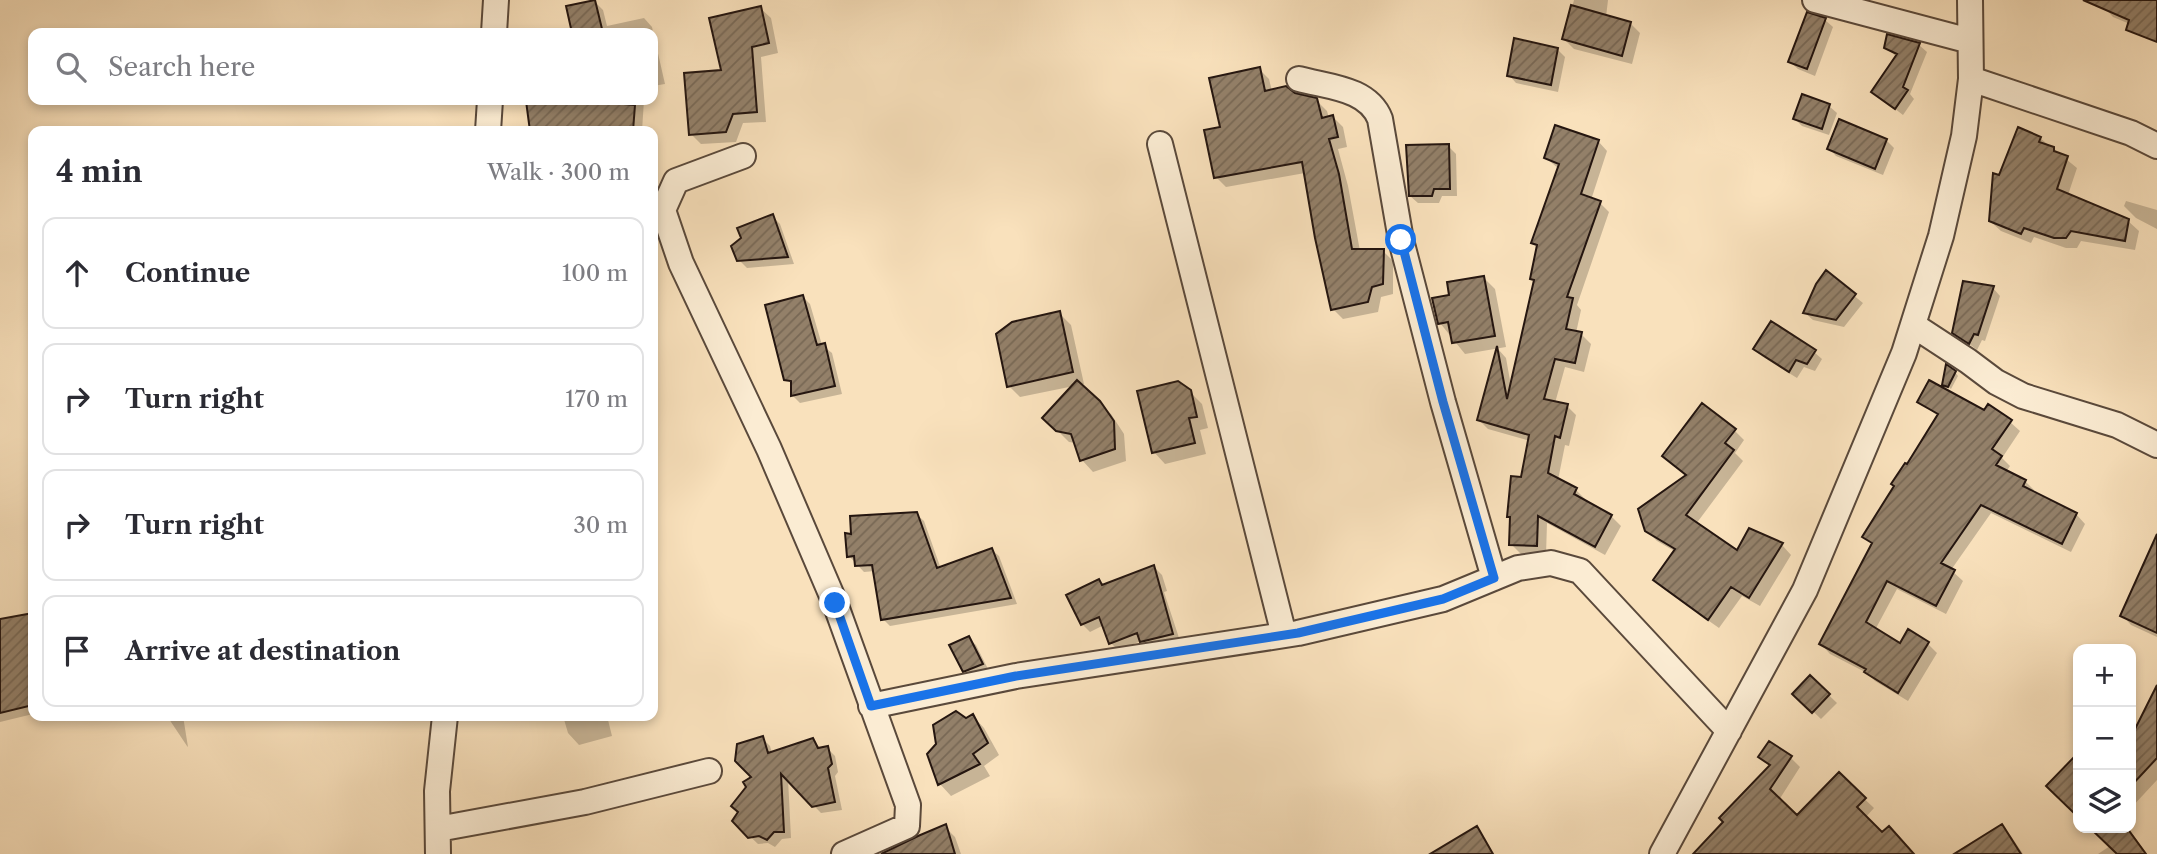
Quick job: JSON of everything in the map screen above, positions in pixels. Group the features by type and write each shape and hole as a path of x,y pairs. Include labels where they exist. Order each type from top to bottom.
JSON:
{"street":[{"path":"494,28 496,0"},
{"path":"1815,0 1970,41"},
{"path":"1662,854 1805,590 1904,353 1941,236 1964,136 1971,79 1970,0"},
{"path":"1299,79 1362,95 1371,102 1380,119 1401,240 1443,402 1494,578"},
{"path":"1971,79 2131,133 2157,146"},
{"path":"488,126 490,105"},
{"path":"1160,144 1284,635"},
{"path":"743,156 676,181 663,210 681,262 769,449 835,603 908,805 907,827 844,854"},
{"path":"1913,325 1968,360 1996,382 2023,396 2117,425 2157,444"},
{"path":"871,706 1016,676 1284,635 1443,599 1518,568 1551,563 1580,571 1729,731"},
{"path":"438,854 437,791 444,721"},
{"path":"438,829 585,802 709,771"}],"building":[{"path":"595,0 602,28 571,28 566,6"},
{"path":"2083,0 2157,0 2157,42 2126,30 2129,20"},
{"path":"1571,5 1631,22 1622,56 1562,39"},
{"path":"761,6 769,43 752,47 757,112 733,114 726,132 689,135 684,73 721,70 709,18"},
{"path":"1807,12 1826,18 1807,69 1788,62"},
{"path":"1887,34 1920,43 1903,87 1908,90 1895,109 1871,92 1897,54 1884,48"},
{"path":"1514,38 1558,48 1551,85 1507,76"},
{"path":"1260,67 1265,91 1286,86 1295,93 1317,98 1322,118 1333,115 1338,137 1329,139 1339,174 1352,249 1384,249 1383,284 1372,287 1368,302 1331,310 1302,162 1214,178 1204,130 1220,127 1209,78"},
{"path":"1802,94 1830,104 1822,129 1793,119"},
{"path":"527,105 635,105 633,126 529,126"},
{"path":"1839,119 1887,139 1875,169 1827,149"},
{"path":"1555,125 1599,140 1581,194 1601,201 1567,297 1573,298 1566,329 1582,332 1575,363 1555,359 1544,399 1568,404 1560,438 1555,436 1548,473 1577,488 1574,494 1612,515 1595,547 1538,516 1537,546 1509,545 1510,517 1507,517 1511,476 1521,477 1529,435 1477,420 1497,346 1507,399 1534,280 1530,279 1537,245 1531,243 1559,164 1544,158"},
{"path":"2018,127 2041,137 2039,142 2068,156 2057,189 2129,219 2125,241 2071,231 2066,238 2054,238 2024,228 2021,234 1989,221 1993,173 1999,175"},
{"path":"1449,144 1450,189 1434,189 1432,196 1409,196 1406,145"},
{"path":"773,214 788,257 737,261 731,246 741,238 737,228"},
{"path":"1826,270 1856,294 1836,320 1803,313 1816,284"},
{"path":"1484,276 1495,336 1452,343 1448,322 1438,324 1432,298 1449,295 1447,282"},
{"path":"1963,281 1994,286 1978,335 1974,334 1969,344 1952,333"},
{"path":"803,295 817,345 825,343 835,386 791,396 791,381 784,380 765,305"},
{"path":"1060,311 1073,372 1007,387 996,334 1012,322"},
{"path":"1771,321 1816,350 1807,364 1796,360 1789,372 1753,349"},
{"path":"1946,364 1956,371 1948,387 1942,385"},
{"path":"1077,380 1100,401 1114,421 1115,449 1080,461 1071,434 1056,431 1042,418"},
{"path":"1929,380 1984,410 1988,404 2012,420 1992,449 2002,456 1996,465 2026,480 2023,486 2077,513 2062,544 1981,505 1941,563 1955,570 1936,606 1887,581 1866,622 1900,643 1908,629 1929,642 1898,693 1864,672 1866,669 1819,644 1872,543 1862,537 1894,486 1891,484 1905,463 1907,464 1938,414 1917,402"},
{"path":"1178,381 1191,390 1197,417 1189,418 1195,443 1152,453 1137,391"},
{"path":"1702,403 1736,429 1725,443 1734,450 1686,515 1737,550 1749,528 1783,543 1749,598 1731,587 1708,620 1653,580 1675,549 1645,531 1638,509 1686,475 1662,456"},
{"path":"917,512 937,568 992,548 1011,598 881,620 872,565 855,566 854,556 847,557 845,533 851,534 850,516"},
{"path":"2157,534 2157,633 2120,616"},
{"path":"1154,565 1173,634 1140,642 1137,633 1109,644 1099,617 1081,625 1066,595 1099,579 1102,585"},
{"path":"28,614 28,706 0,713 0,619"},
{"path":"969,636 983,664 963,672 949,645"},
{"path":"1810,675 1830,694 1812,713 1792,694"},
{"path":"2157,685 2157,758 2136,781 2136,770 2136,727"},
{"path":"956,711 966,718 973,714 988,743 973,754 980,764 938,785 927,754 936,744 933,725"},
{"path":"763,736 768,753 813,738 818,748 828,746 832,764 828,768 835,802 812,807 781,774 784,832 774,832 767,840 759,836 748,838 732,821 738,812 731,806 746,787 743,782 751,777 735,761 737,744"},
{"path":"1769,741 1792,756 1770,789 1797,815 1839,772 1866,798 1857,807 1882,832 1889,826 1914,854 1693,854 1723,822 1719,818 1770,765 1758,757"},
{"path":"2073,758 2073,812 2046,786"},
{"path":"946,824 955,854 881,854 918,836"},
{"path":"2002,824 2021,854 1954,854"},
{"path":"1477,826 1493,854 1430,854"},
{"path":"2095,833 2131,833 2146,854 2117,854"}],"route":[{"path":"835,603 871,706 1016,676 1298,633 1443,599 1494,578 1443,402 1401,240"}]}
